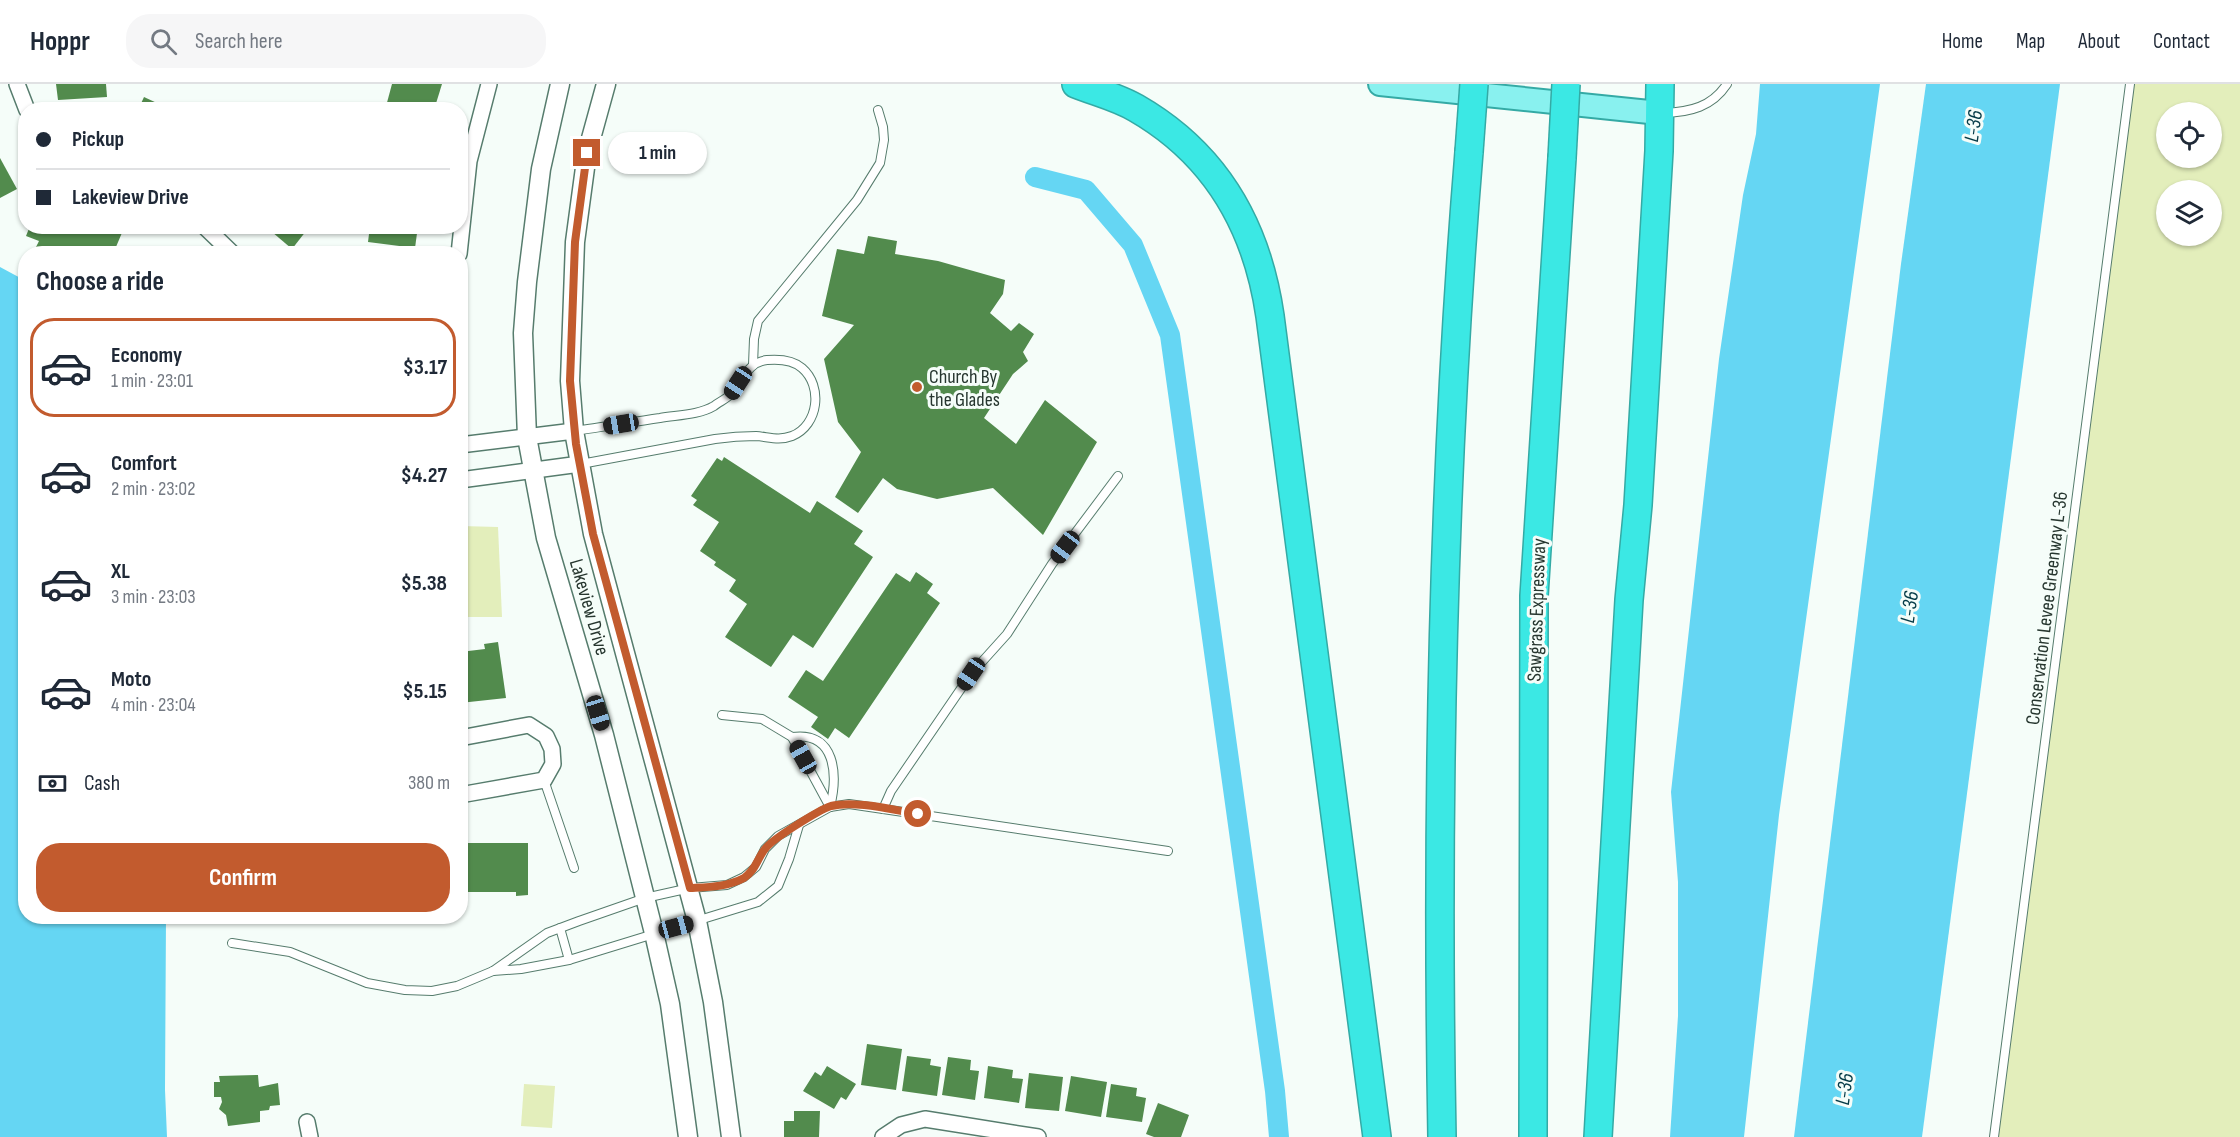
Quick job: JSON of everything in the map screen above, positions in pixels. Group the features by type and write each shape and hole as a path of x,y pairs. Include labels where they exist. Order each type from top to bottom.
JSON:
{"highway":[{"path":"1076,84 1115,97 1134,107 1164,127 1198,156 1216,176 1241,217 1261,265 1269,308 1377,1137"},
{"path":"1442,1137 1439,964 1444,580 1463,221 1474,84"},
{"name":"Sawgrass Expressway","path":"1533,1137 1534,596 1566,84"},
{"path":"1598,1137 1629,600 1638,505 1660,84"}],"main road":[{"path":"1380,84 1659,113"}],"street":[{"path":"17,84 24,102"},
{"path":"468,178 489,84"},
{"name":"Lakeview Drive","path":"560,84 541,168 527,282 523,333 527,437 546,538 604,735 654,933 670,1004 688,1137"},
{"name":"Lakeview Drive","path":"606,84 587,153 575,242 570,381 574,431 593,534 690,888 712,1002 731,1137"},
{"path":"212,234 225,246"},
{"path":"468,444 574,431"},
{"path":"468,479 580,464"},
{"path":"468,736 529,725 546,736 552,749 553,764 544,780 468,794"},
{"path":"883,1137 901,1125 925,1119 1038,1137"}],"lane":[{"path":"1659,113 1688,111 1701,107 1718,96 1727,84"},
{"name":"Conservation Levee Greenway L-36","path":"1995,1137 2130,84"},
{"path":"753,365 754,339 758,321 857,200 880,163 884,140 878,110"},
{"path":"574,431 711,408 731,394 745,372 753,365 765,360 785,360 802,368 815,388 816,408 807,425 794,436 777,440 760,436 734,436 580,464"},
{"path":"883,809 891,791 971,674 1007,634 1052,564 1118,476"},
{"path":"722,715 762,719 792,737 830,807"},
{"path":"792,737 812,738 824,746 832,760 835,776 830,807"},
{"path":"544,780 574,868"},
{"path":"232,943 291,952 367,983 405,990 432,991 457,986 493,971 547,933 560,928 645,898 690,888 727,885 744,877 756,867 765,849 778,836 830,807 849,804 1168,851"},
{"path":"493,971 521,969 569,960 758,902 777,886 789,859 799,825"},
{"path":"560,928 569,960"}],"green space":[{"path":"2130,84 2240,84 2240,1137 1994,1137"},
{"path":"468,526 498,527 502,617 468,617"},
{"path":"524,1084 555,1086 552,1128 521,1126"}],"water":[{"path":"1760,84 1880,84 1779,815 1744,1137 1670,1137 1678,1016 1678,882 1671,792 1719,359 1743,195 1756,134"},
{"name":"L-36","path":"1926,84 2060,84 1922,1137 1794,1137 1901,264"},
{"path":"0,267 18,277 18,924 166,924 167,1137 0,1137"}],"building":[{"path":"56,84 106,84 107,97 58,100"},
{"path":"392,84 442,84 436,102 387,102"},
{"path":"144,97 155,102 142,102"},
{"path":"0,158 17,189 0,198"},
{"path":"27,234 121,234 116,246 36,246 39,241 26,236"},
{"path":"274,234 304,234 294,246 288,246"},
{"path":"369,234 417,234 415,246 368,242"},
{"name":"Church By the Glades","path":"868,236 897,241 895,254 938,261 1005,280 1003,294 990,313 1011,331 1019,323 1034,334 1023,352 1028,361 1013,374 984,418 1016,444 1045,400 1097,442 1043,535 993,488 937,499 897,489 883,478 858,513 835,497 861,452 838,422 824,359 854,325 822,316 837,249 864,254"},
{"path":"724,457 810,513 817,501 863,531 854,544 873,557 813,648 793,635 771,667 725,637 747,604 729,591 736,580 714,565 716,562 700,551 719,522 693,505 697,500 691,496 717,458 722,461"},
{"path":"916,572 933,584 927,593 940,603 849,738 835,728 828,739 811,727 818,717 788,697 806,670 823,681 896,573 910,582"},
{"path":"498,642 506,698 468,702 468,651 485,649 484,644"},
{"path":"468,843 528,843 528,895 516,896 516,892 468,892"},
{"path":"867,1044 902,1049 896,1090 861,1085"},
{"path":"907,1056 931,1059 930,1065 941,1067 937,1096 902,1091"},
{"path":"948,1057 971,1060 970,1070 979,1071 975,1100 942,1095"},
{"path":"827,1066 856,1084 846,1100 841,1097 834,1109 803,1091 815,1072 821,1076"},
{"path":"988,1066 1013,1070 1012,1078 1023,1079 1019,1103 984,1098"},
{"path":"1029,1073 1063,1077 1059,1111 1025,1108"},
{"path":"258,1075 259,1087 278,1083 280,1105 270,1106 269,1110 260,1111 260,1122 228,1126 226,1115 219,1109 222,1102 221,1097 214,1097 214,1082 220,1082 219,1076"},
{"path":"1071,1076 1107,1082 1101,1117 1065,1111"},
{"path":"1111,1084 1137,1088 1136,1096 1146,1098 1142,1122 1106,1117"},
{"path":"1158,1103 1189,1115 1181,1137 1154,1137 1146,1134"},
{"path":"794,1111 820,1111 819,1137 784,1137 784,1121 794,1121"}],"waterway":[{"path":"1035,177 1086,190 1133,245 1170,335 1275,1091 1279,1137"}],"place":[{"name":"Church By the Glades","path":"917,387"}],"route":[{"path":"587,153 575,242 570,381 576,444 593,534 690,888 727,885 744,877 756,867 765,849 778,836 830,807 849,804 918,814"}]}
